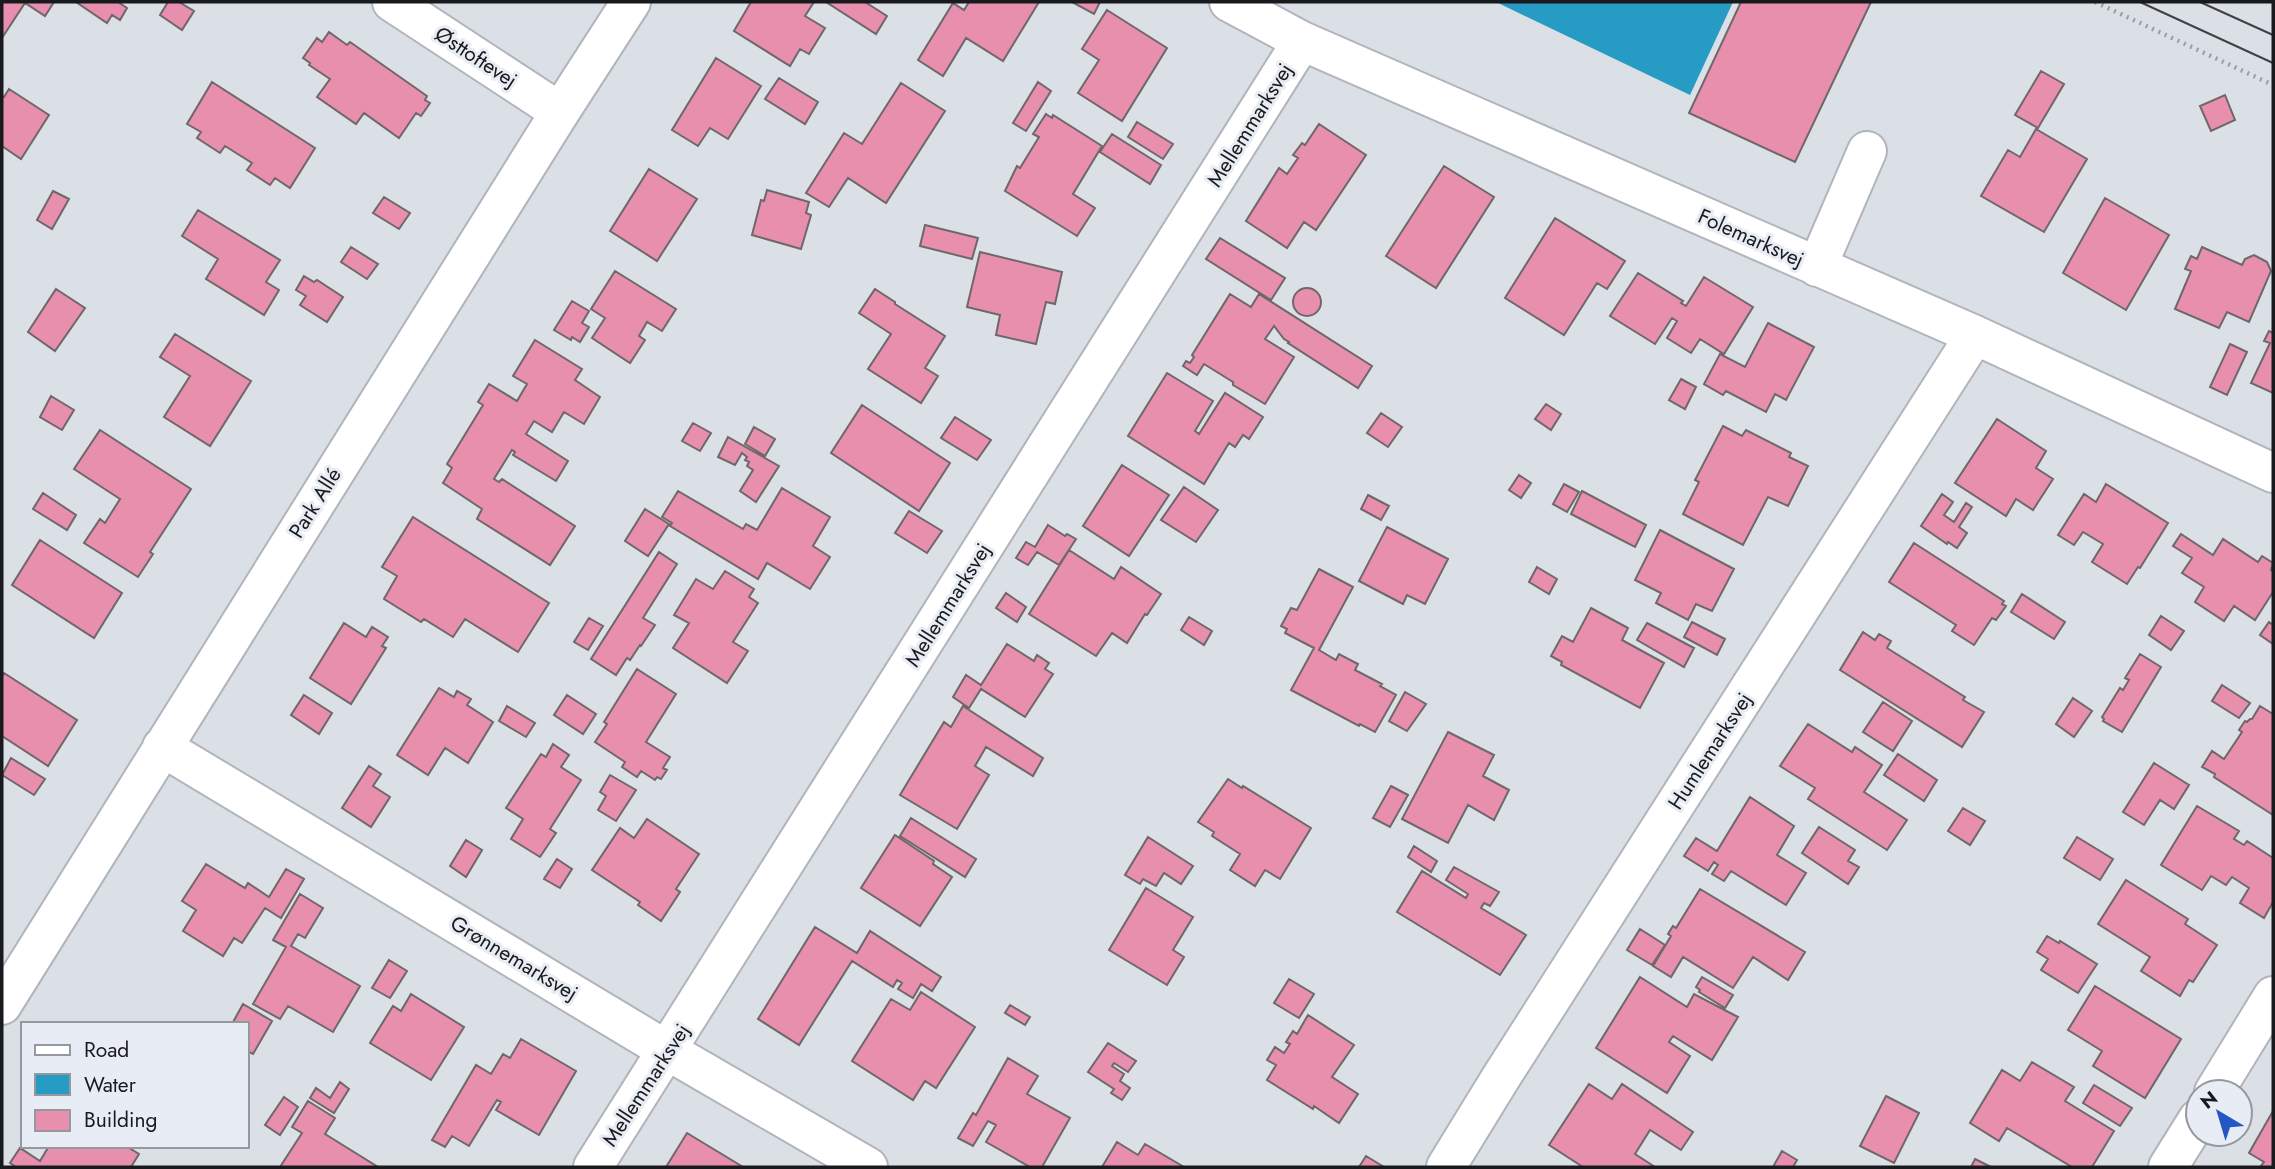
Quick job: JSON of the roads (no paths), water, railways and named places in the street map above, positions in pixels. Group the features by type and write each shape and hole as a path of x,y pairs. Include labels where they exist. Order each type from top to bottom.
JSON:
{"street":[{"name":"Østtoftevej","path":"392,2 560,112"},
{"name":"Park Allé","path":"2,1005 631,2"},
{"name":"Folemarksvej","path":"1229,2 1302,41 1975,335 2273,473"},
{"name":"Mellemmarksvej","path":"593,1167 1302,41"},
{"path":"1817,267 1867,151"},
{"name":"Humlemarksvej","path":"1446,1167 1514,1056 1975,335"},
{"name":"Grønnemarksvej","path":"162,747 668,1051 868,1167"},
{"path":"2223,1078 2273,996"},
{"path":"2168,1167 2184,1141"}],"water":[{"path":"1496,2 1733,2 1690,95"}],"tram line":[{"path":"2140,2 2273,63"},
{"path":"2200,2 2273,35"}]}
